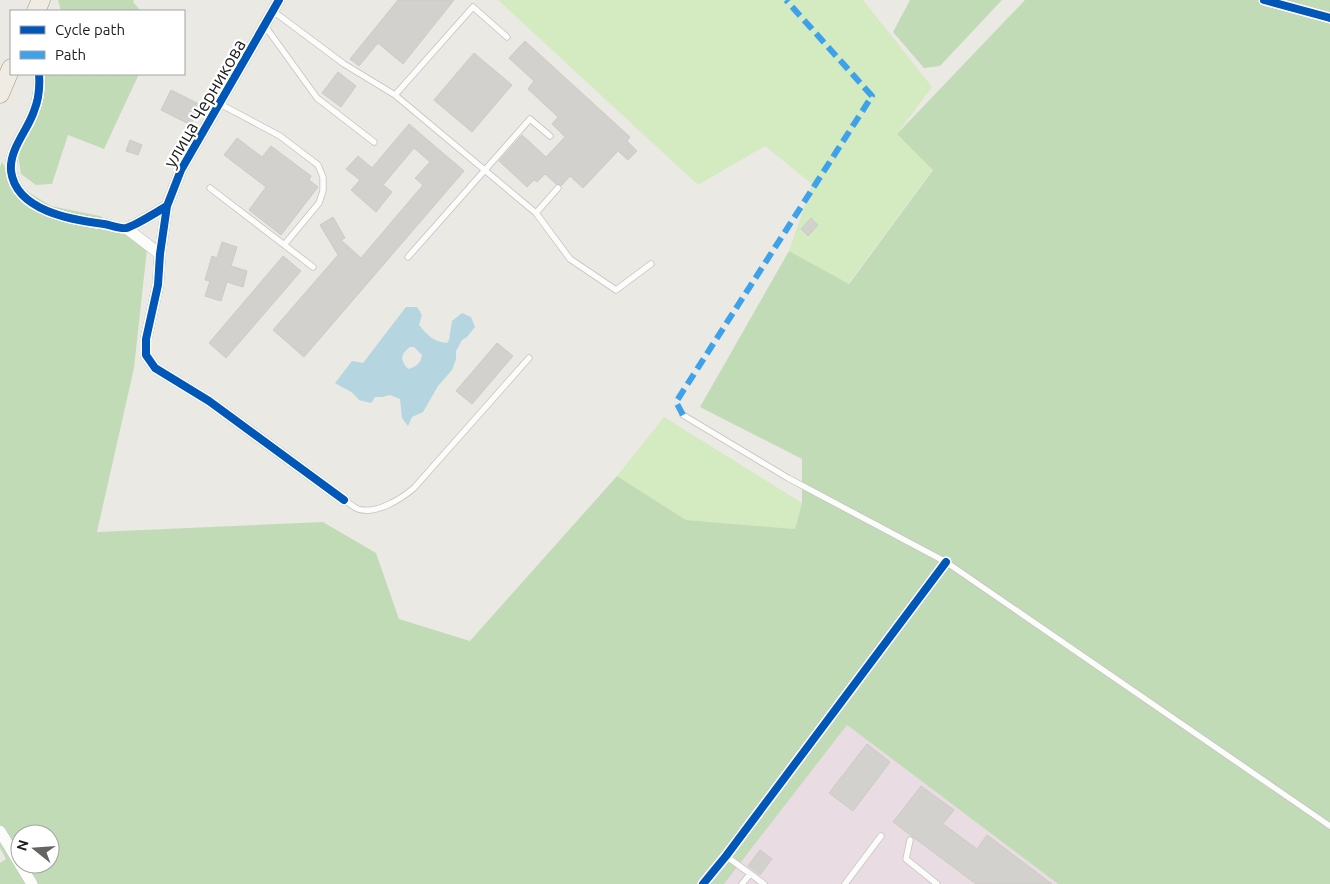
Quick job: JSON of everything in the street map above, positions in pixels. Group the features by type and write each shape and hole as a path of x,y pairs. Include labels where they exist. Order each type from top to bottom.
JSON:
{"main road":[{"path":"0,94 10,70"}],"street":[{"name":"улица Черникова","path":"279,0 181,170 167,206 160,254 158,285 146,339 146,356 154,368 208,401 344,500"},
{"path":"1264,0 1330,18"},
{"path":"39,75 40,89 34,112 14,152 11,171 16,186 28,201 52,213 77,221 126,228 160,254"},
{"path":"126,228 167,206"},
{"path":"703,884 946,562"},
{"path":"0,832 32,884"}],"lane":[{"path":"395,95 473,6 507,37"},
{"path":"274,11 344,64 395,95 536,213 570,259 616,290 651,264"},
{"path":"265,26 317,98 374,142"},
{"path":"220,104 280,136 318,165 323,177 323,191 320,203 284,245"},
{"path":"408,256 530,119 550,136"},
{"path":"210,188 313,267"},
{"path":"536,213 558,188"},
{"path":"344,500 358,509 375,509 403,498 529,358"},
{"path":"683,416 788,478 946,562 1330,826"},
{"path":"845,884 881,836"},
{"path":"910,840 906,859 937,884"},
{"path":"726,856 764,884"},
{"path":"742,884 750,874"}],"shaded area":[{"path":"847,725 1058,884 724,884"}],"green space":[{"path":"58,0 134,0 133,2 140,10 61,10"},
{"path":"498,0 863,0 932,87 897,134 933,169 848,284 789,251 812,184 765,146 698,185"},
{"path":"910,0 1002,0 940,66 924,68 893,32"},
{"path":"1025,0 1330,0 1330,884 1058,884 847,725 724,884 0,884 0,863 6,859 0,848 0,167 2,162 9,174 25,190 51,206 100,216 147,249 134,368 97,532 323,522 376,553 399,619 470,641 617,476 686,520 795,529 802,503 802,459 700,407 789,251 849,284 933,170 897,134"},
{"path":"43,75 139,75 104,149 68,135 52,184 36,185 21,174 18,154"},
{"path":"664,417 802,503 795,529 686,520 617,476"}],"water":[{"path":"406,307 417,307 422,315 419,325 428,335 438,341 447,343 452,321 462,313 471,317 475,327 462,340 456,351 456,359 452,370 438,386 423,412 412,417 408,426 402,418 400,399 390,395 375,397 371,403 359,400 351,392 335,383 352,361 363,363","holes":["410,347 414,347 422,355 421,360 418,364 408,369 402,357 404,352"]}],"building":[{"path":"398,0 454,0 403,64 378,43 359,66 350,59"},
{"path":"525,41 630,137 627,141 637,151 628,160 618,151 583,188 570,176 562,185 556,184 545,174 537,182 534,180 527,187 499,161 522,135 546,157 565,137 552,124 558,117 528,89 534,81 509,58"},
{"path":"474,53 512,85 472,132 434,100"},
{"path":"338,72 356,86 341,107 322,93"},
{"path":"171,90 201,105 191,125 161,110"},
{"path":"409,124 464,171 304,357 273,330 338,255 320,225 333,217 345,238 341,240 361,258 423,185 415,178 430,162 414,148 383,185 392,192 376,212 351,190 360,180 346,169 358,156 372,168"},
{"path":"237,138 262,157 271,146 311,176 309,180 318,187 281,235 249,210 266,187 224,155"},
{"path":"130,140 142,145 138,155 126,151"},
{"path":"811,218 818,225 808,236 801,229"},
{"path":"222,242 237,247 231,266 247,271 243,287 227,282 221,301 205,296 210,281 205,280 212,256 217,258"},
{"path":"283,256 301,271 226,358 209,343"},
{"path":"497,343 513,356 472,404 456,391"},
{"path":"867,744 890,762 853,811 829,793"},
{"path":"921,786 954,810 943,824 977,849 987,835 1052,884 976,884 893,822"},
{"path":"760,850 772,859 760,875 748,866"}],"marked path":[{"path":"683,415 676,402 872,96 786,0"}],"cycle path":[{"path":"279,0 181,170 167,206 160,254 158,285 146,339 146,355 155,368 209,401 344,500"},
{"path":"1264,0 1330,18"},
{"path":"39,75 39,93 36,106 16,147 11,163 15,185 23,196 47,211 62,216 124,228 167,206"},
{"path":"703,884 946,562"}]}
